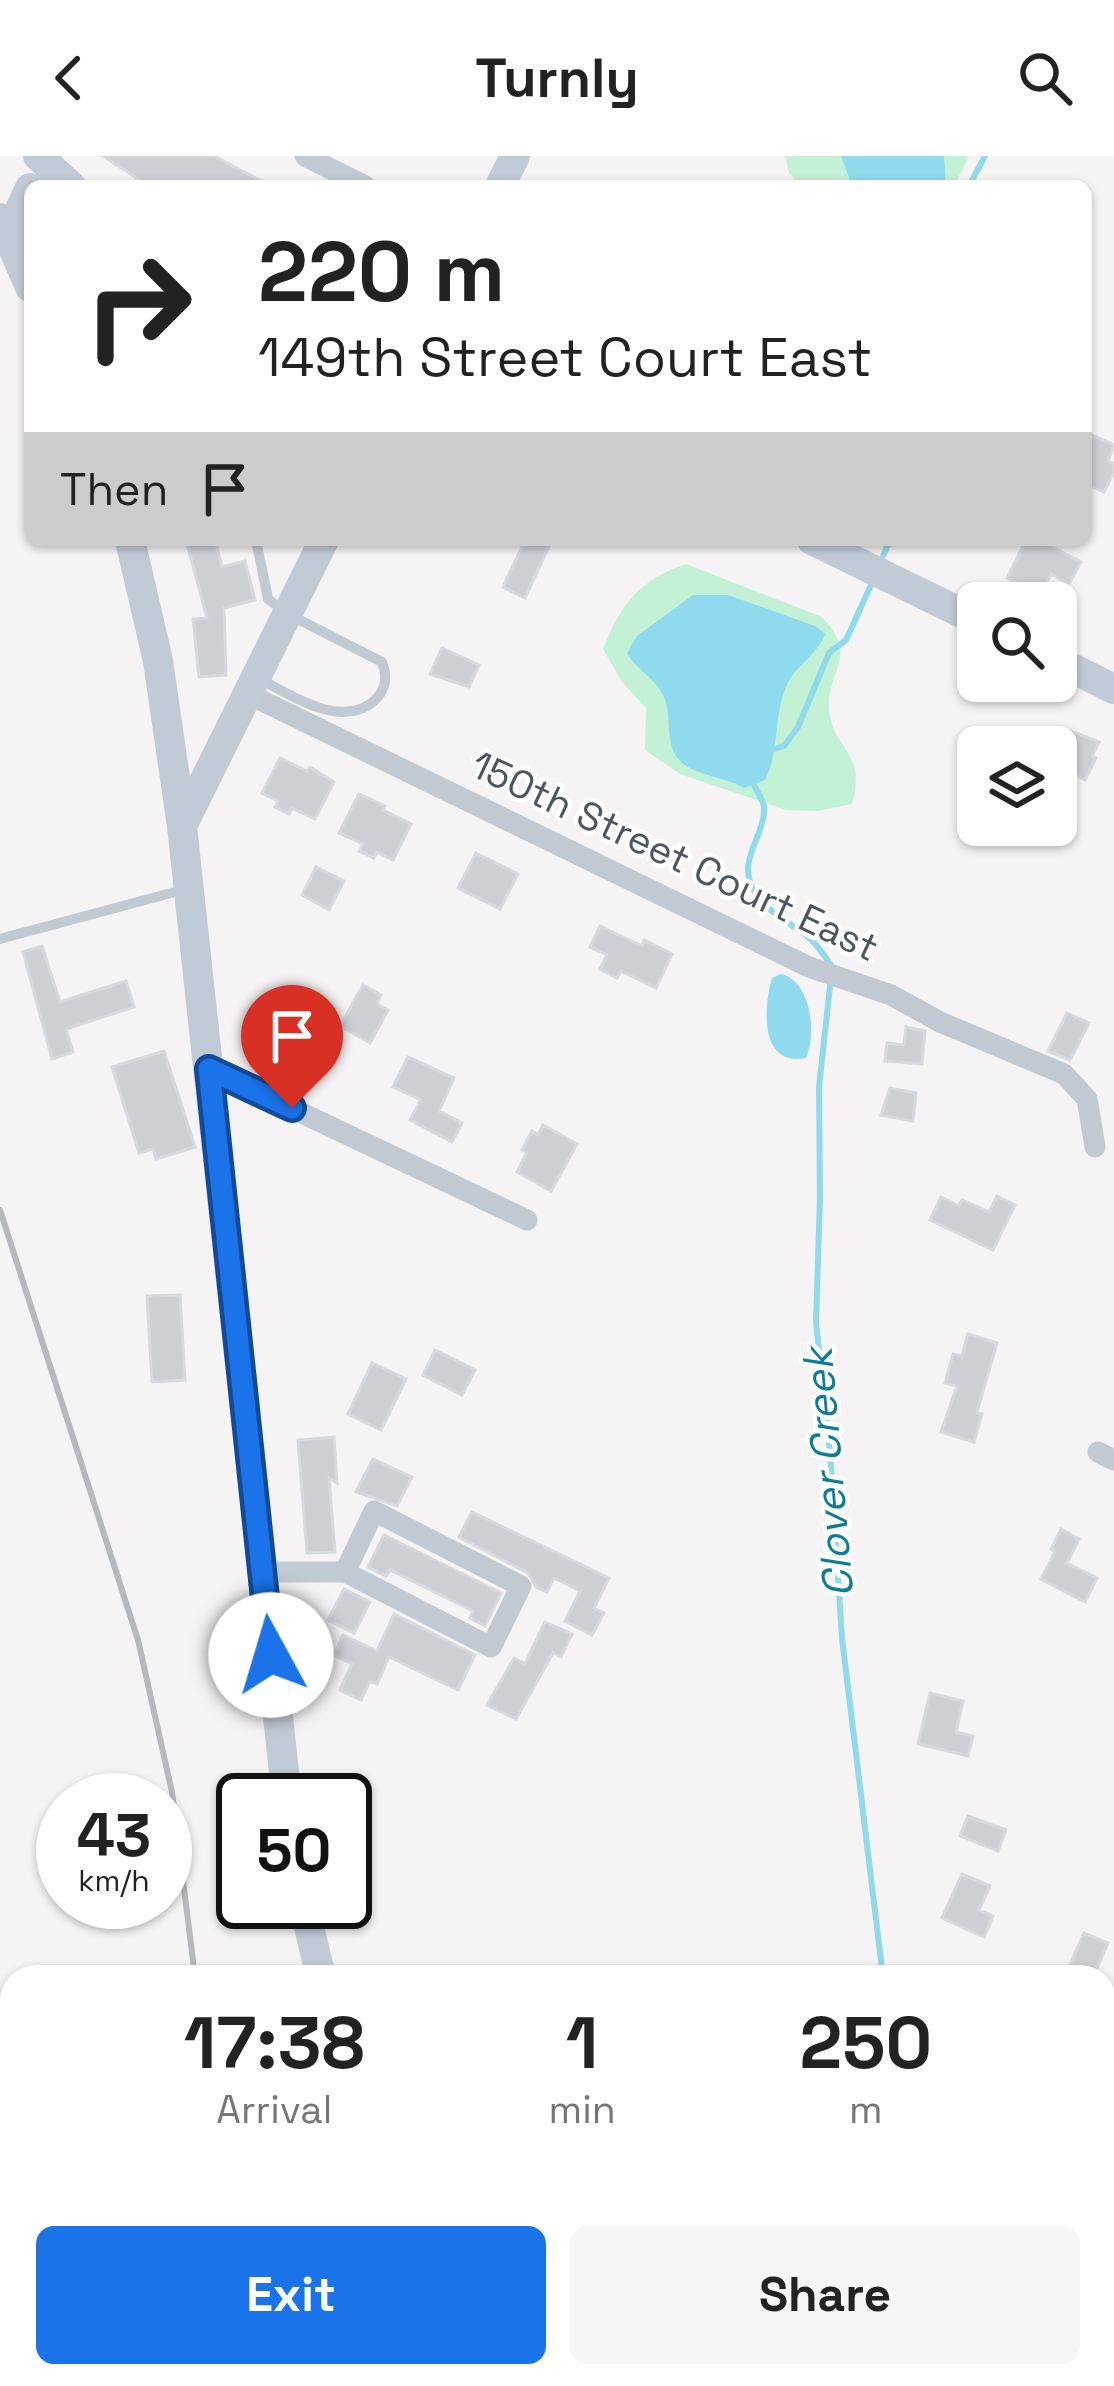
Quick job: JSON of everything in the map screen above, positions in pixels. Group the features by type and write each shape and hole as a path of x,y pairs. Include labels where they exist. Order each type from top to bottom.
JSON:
{"main road":[{"path":"17,256 15,227 24,204"},
{"path":"0,218 24,273"},
{"path":"131,546 158,661 182,826 284,1773"},
{"path":"182,826 322,546"},
{"path":"824,546 957,611"},
{"path":"1077,670 1114,689"},
{"path":"170,737 226,737"},
{"path":"309,1929 318,1965"}],"street":[{"path":"305,156 353,180"},
{"name":"150th Street Court East","path":"252,686 809,968 890,995 940,1022 1064,1074 1087,1099 1095,1148"},
{"path":"209,1069 527,1220"},
{"path":"262,1572 345,1572 491,1646 521,1586 374,1511 345,1572"}],"lane":[{"path":"252,686 340,711 371,703 386,676 382,662 268,599 257,546"},
{"path":"0,939 189,889"}],"green space":[{"path":"785,156 969,156 957,180 795,180"},
{"path":"686,564 822,617 833,631 840,653 829,706 835,732 855,772 852,804 817,811 786,810 680,774 645,750 646,708 622,682 603,649 634,595"}],"water":[{"path":"841,156 944,156 946,180 850,180"},
{"path":"693,595 728,595 815,626 825,634 786,687 765,780 744,788 681,762 672,747 664,697 627,653 637,636"},
{"path":"781,974 799,986 809,1009 811,1036 806,1058 780,1054 768,1033 769,991 772,978"}],"building":[{"path":"103,156 214,156 260,180 140,180"},
{"path":"1092,435 1114,445 1108,461 1114,463 1114,472 1104,492 1092,487"},
{"path":"188,546 217,546 222,567 245,561 255,600 224,608 226,675 199,677 193,619 207,618"},
{"path":"522,546 549,546 525,598 503,587"},
{"path":"1023,546 1050,546 1081,562 1070,582 1051,574 1047,582 1007,578"},
{"path":"442,648 479,665 469,687 430,674"},
{"path":"1077,733 1099,742 1085,780 1077,776"},
{"path":"280,758 307,771 310,767 334,782 315,819 292,808 289,814 262,793"},
{"path":"359,794 411,824 393,860 377,852 374,858 359,851 363,844 339,833"},
{"path":"476,853 518,874 500,909 458,888"},
{"path":"316,867 344,881 329,910 302,895"},
{"path":"600,926 672,954 656,988 621,971 617,978 600,969 607,955 590,947"},
{"path":"42,946 60,1002 126,981 134,1007 66,1029 73,1052 52,1059 23,952"},
{"path":"363,985 381,995 377,1004 388,1010 370,1043 340,1026"},
{"path":"286,1013 314,1027 318,1019 336,1028 319,1061 273,1037"},
{"path":"1067,1013 1089,1023 1070,1060 1048,1051"},
{"path":"906,1027 925,1031 922,1064 885,1061 887,1043 904,1045"},
{"path":"164,1051 195,1147 156,1159 153,1149 139,1153 112,1067"},
{"path":"408,1057 454,1078 439,1111 462,1123 452,1142 410,1120 421,1100 393,1087"},
{"path":"890,1088 916,1093 913,1121 881,1115"},
{"path":"543,1125 577,1144 551,1191 517,1172 532,1131 538,1135"},
{"path":"997,1196 1015,1205 993,1250 930,1220 941,1197 989,1212"},
{"path":"180,1295 185,1380 152,1382 147,1296"},
{"path":"968,1334 997,1343 977,1412 982,1414 974,1442 941,1432 957,1386 945,1383 953,1354 962,1356"},
{"path":"435,1350 475,1370 462,1395 423,1375"},
{"path":"372,1363 406,1379 381,1430 348,1414"},
{"path":"334,1437 337,1483 329,1478 335,1552 307,1553 298,1440"},
{"path":"373,1459 412,1477 397,1506 356,1492"},
{"path":"472,1512 609,1578 594,1608 604,1613 592,1635 565,1621 580,1591 554,1578 547,1592 536,1587 528,1573 459,1537"},
{"path":"1061,1529 1079,1539 1067,1563 1097,1578 1085,1602 1041,1579"},
{"path":"384,1535 501,1593 485,1626 470,1618 473,1611 390,1570 386,1576 368,1567"},
{"path":"344,1589 370,1602 354,1633 328,1620"},
{"path":"394,1614 475,1655 458,1690 389,1657 377,1684 370,1681 361,1700 340,1690 352,1664 334,1655 343,1635 377,1651"},
{"path":"545,1622 572,1634 561,1657 553,1653 516,1719 487,1705 514,1658 525,1664"},
{"path":"930,1693 963,1701 956,1732 973,1736 968,1756 918,1744"},
{"path":"968,1816 1006,1830 998,1851 960,1836"},
{"path":"962,1874 990,1886 979,1910 993,1916 984,1937 942,1918"},
{"path":"1084,1933 1108,1943 1098,1965 1070,1965"}],"waterway":[{"path":"972,180 985,156"},
{"path":"883,556 887,546"},
{"path":"768,751 784,746 798,727 829,653 846,640 871,585"},
{"path":"752,779 764,809 749,862 750,883 767,906 811,939 831,965"},
{"name":"Clover Creek","path":"831,977 819,1087 816,1322 842,1638 882,1965"}],"railway":[{"path":"0,1210 138,1640 172,1792 194,1965"}],"route":[{"path":"271,1655 209,1069 292,1108"}]}
